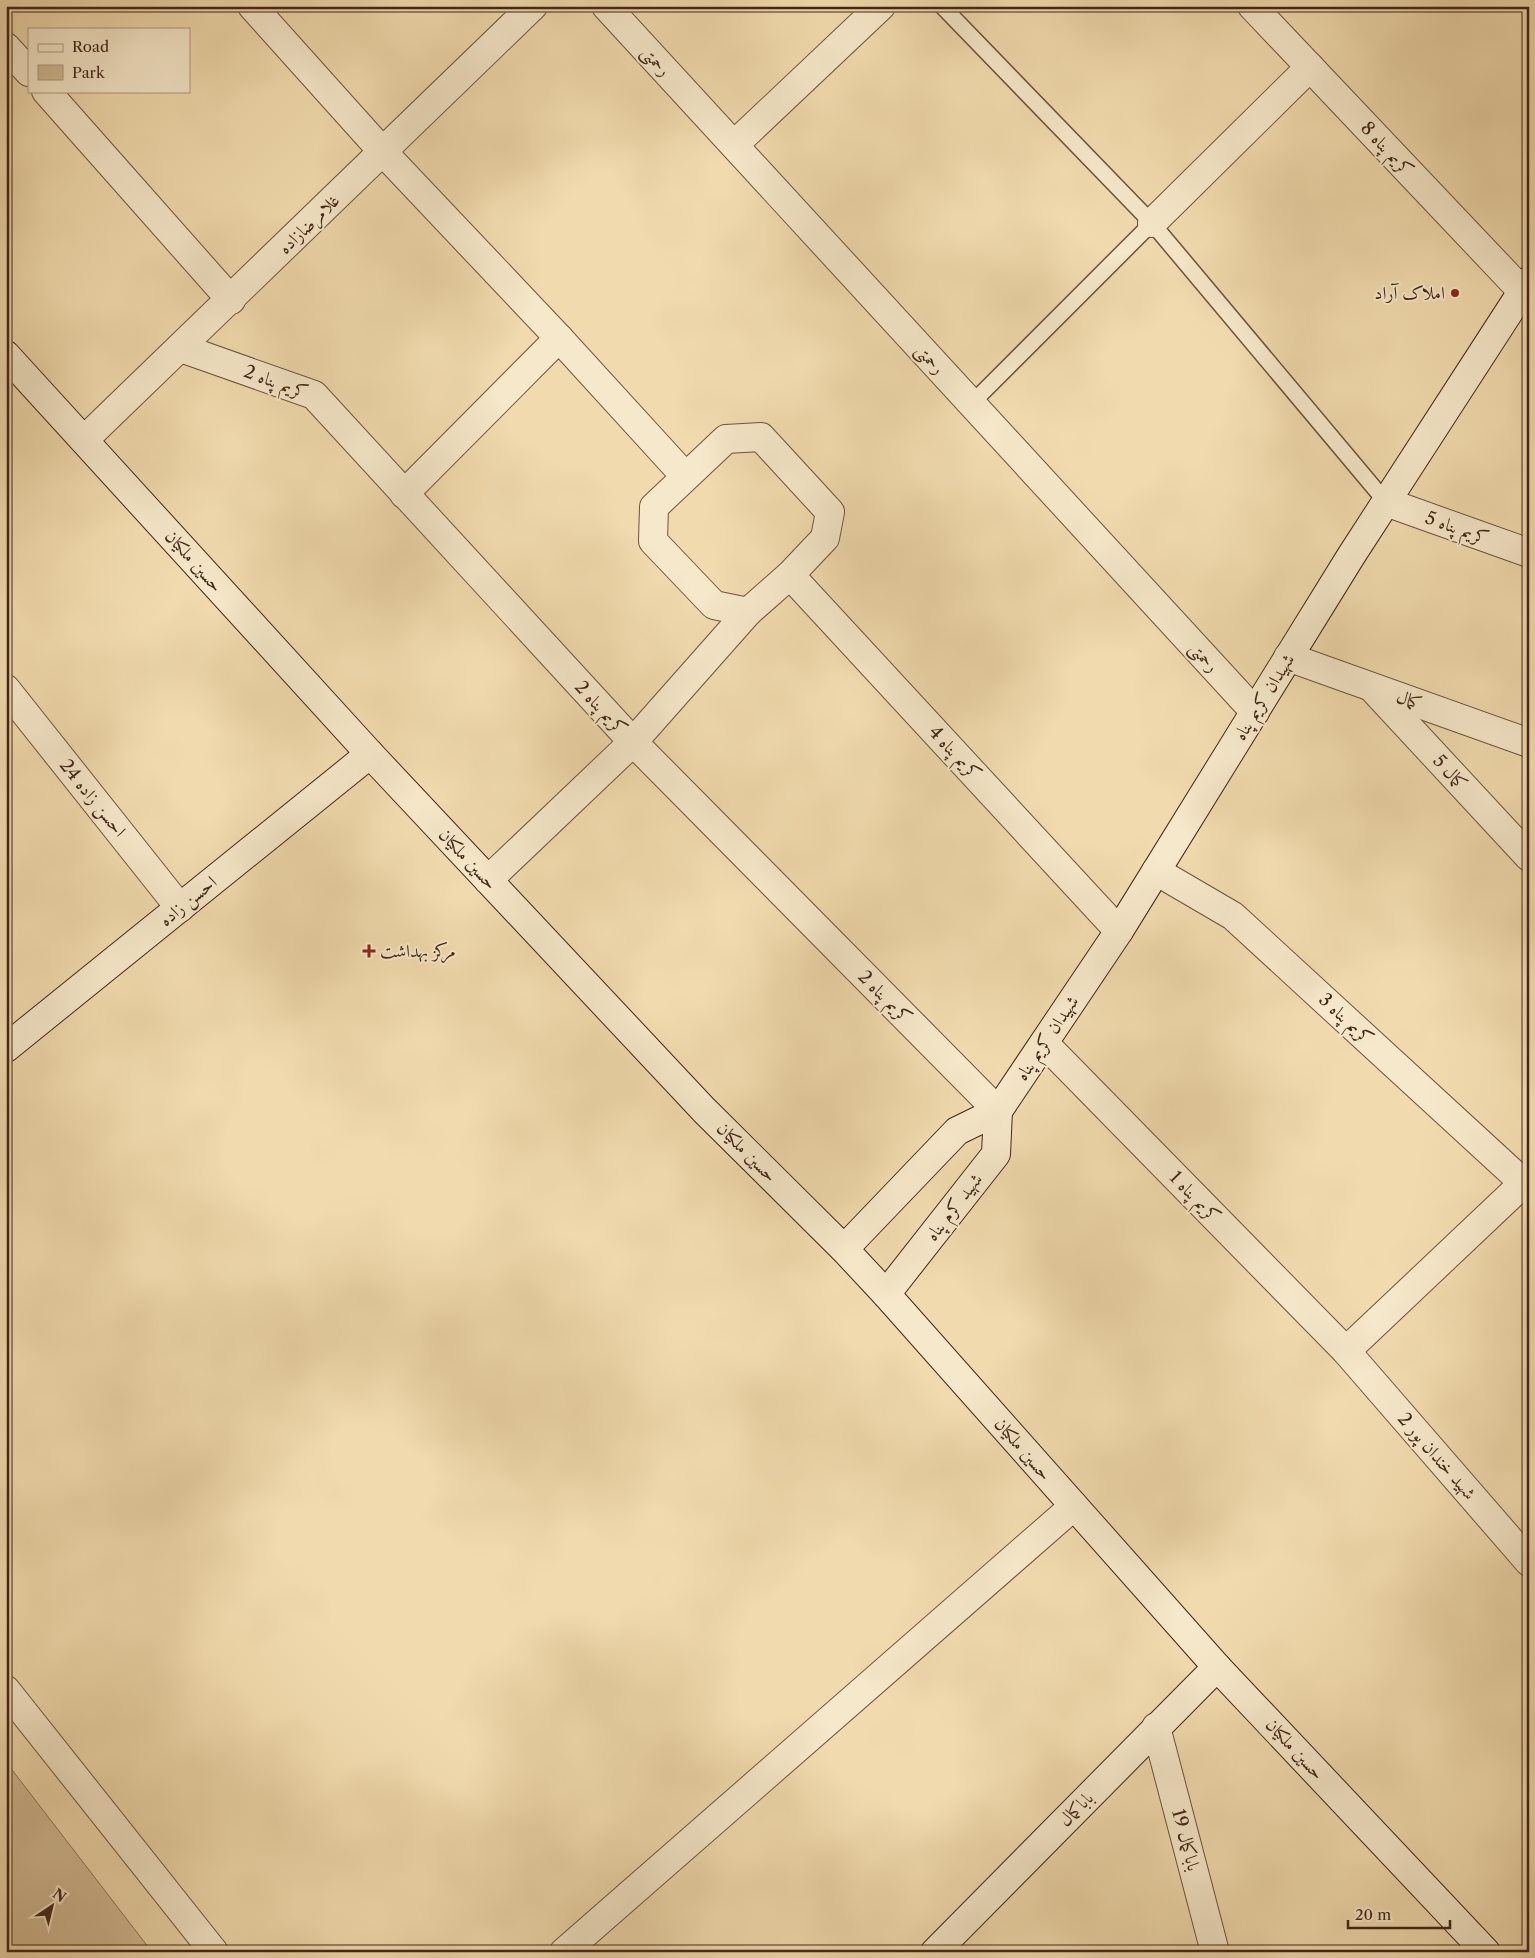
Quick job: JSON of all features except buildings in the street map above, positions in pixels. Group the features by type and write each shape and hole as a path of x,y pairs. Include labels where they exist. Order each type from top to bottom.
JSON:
{"street":[{"path":"252,6 383,152 559,338 685,476"},
{"name":"غلامرضازاده","path":"84,440 533,6"},
{"name":"رحمتی","path":"606,6 1255,712"},
{"path":"734,145 881,6"},
{"name":"کریم پناه 8","path":"1252,6 1527,288"},
{"path":"6,47 28,71"},
{"path":"1152,223 1310,67"},
{"path":"47,92 230,300"},
{"name":"شهیدان کریم پناه","path":"998,1111 1119,931 1386,502 1527,288"},
{"path":"404,494 559,338"},
{"name":"کریم پناه 2","path":"181,348 314,395 633,742 998,1111"},
{"name":"حسین ملکیان","path":"6,355 370,754 488,880 704,1110 844,1249 886,1294 1217,1667 1486,1952"},
{"path":"488,880 633,742 748,612 790,575 825,538 830,512 761,437 726,440 685,476 654,507 653,541 714,605 748,612"},
{"name":"کریم پناه 5","path":"1386,502 1529,553"},
{"name":"کریم پناه 4","path":"790,575 1119,931"},
{"name":"کمال","path":"1288,657 1529,743"},
{"name":"کمال 5","path":"1371,687 1529,857"},
{"name":"احسن زاده 24","path":"6,689 180,908"},
{"name":"احسن زاده","path":"6,1048 370,754"},
{"name":"کریم پناه 3","path":"1156,871 1233,916 1527,1183"},
{"name":"کریم پناه 1","path":"1044,1043 1346,1351"},
{"path":"844,1249 957,1131 998,1111"},
{"name":"شهید کرم پناه","path":"886,1294 996,1154 998,1111"},
{"path":"1346,1351 1527,1183"},
{"name":"شهید خندان پور 2","path":"1346,1351 1529,1562"},
{"path":"580,1947 1074,1506"},
{"name":"باباکمال","path":"935,1952 1217,1667"},
{"path":"7,1692 214,1952"},
{"name":"باباکمال 19","path":"1156,1728 1215,1952"}],"lane":[{"path":"942,6 1152,223 1386,502"},
{"path":"971,404 1152,223"}],"green space":[{"path":"6,1762 152,1952 6,1952"}],"place":[{"name":"املاک آراد","path":"1455,293"},
{"name":"مرکز بهداشت","path":"369,951"}]}
